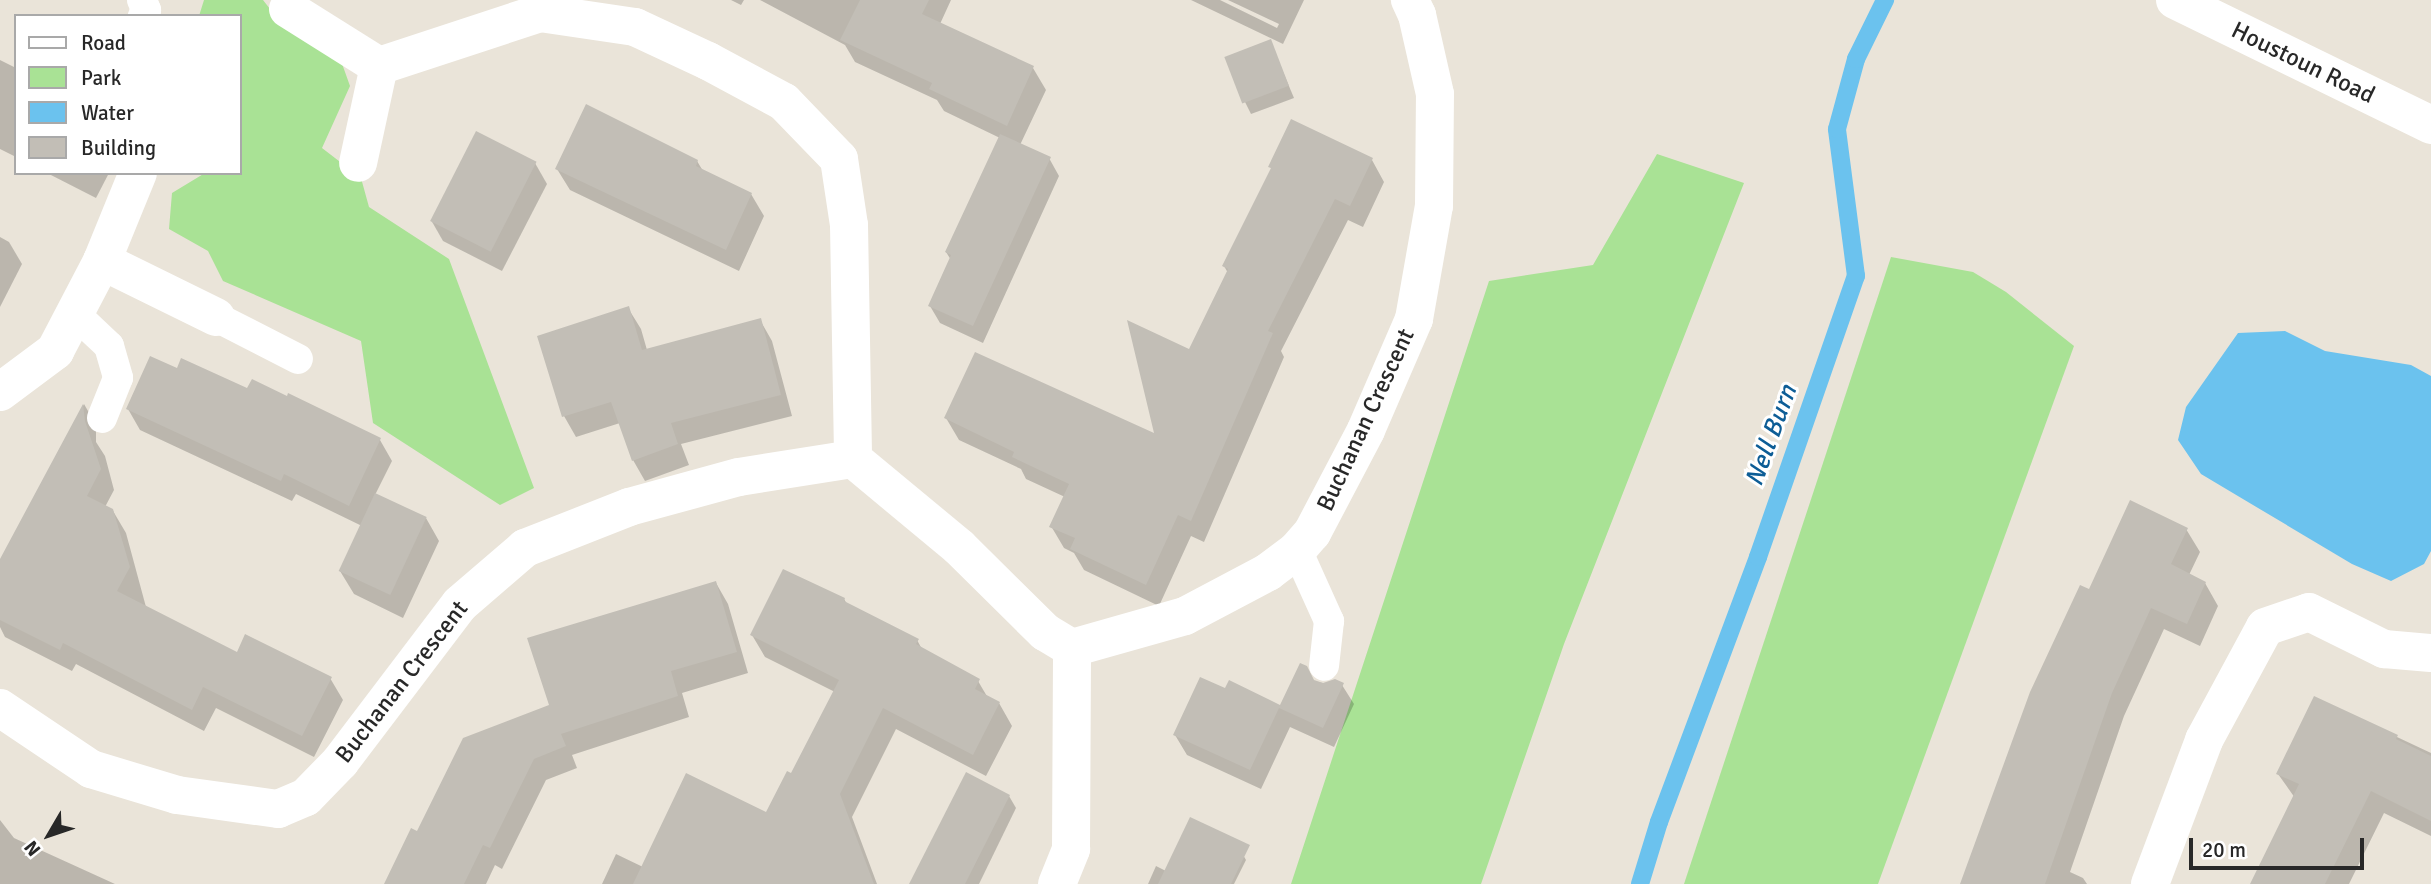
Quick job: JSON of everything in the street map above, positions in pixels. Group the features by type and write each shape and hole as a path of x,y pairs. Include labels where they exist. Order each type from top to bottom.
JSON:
{"street":[{"name":"Buchanan Crescent","path":"1072,648 1185,616 1268,572 1297,550 1312,533 1366,430 1414,318 1434,206 1435,94 1417,15 1410,0"},
{"name":"Houstoun Road","path":"2175,0 2431,125"},
{"path":"288,9 379,66"},
{"path":"379,66 540,13 635,27 708,61 784,102 839,159 849,225 853,459 959,547 1045,632 1072,648 1071,849 1057,884"},
{"path":"358,163 379,66"},
{"path":"0,392 55,351 102,261 137,175"},
{"path":"102,261 216,317"},
{"name":"Buchanan Crescent","path":"0,708 91,769 177,795 278,809 306,797 340,762 460,604 525,548 629,507 739,477 853,459"},
{"path":"2150,884 2204,740 2265,627 2309,612 2384,649 2431,653"}],"lane":[{"path":"75,313 108,346 118,377 102,418"},
{"path":"216,317 298,359"},
{"path":"1297,550 1329,621 1324,666"}],"green space":[{"path":"204,0 263,0 277,18 340,58 350,86 322,148 361,178 369,207 449,259 534,488 500,505 373,423 361,341 223,281 208,251 169,229 172,193 202,175 242,175 242,14 200,14"},
{"path":"1657,154 1744,183 1564,644 1481,884 1291,884 1489,281 1593,265"},
{"path":"1891,257 1973,272 2006,292 2074,346 1878,884 1684,884"}],"water":[{"path":"2285,331 2325,351 2411,365 2431,376 2431,551 2424,564 2391,581 2352,564 2201,474 2178,440 2186,407 2238,333"}],"building":[{"path":"860,0 929,0 922,14 1034,66 1007,126 929,89 932,83 840,40"},
{"path":"1271,39 1289,86 1242,104 1224,57"},
{"path":"586,104 698,160 696,166 752,193 726,250 555,169"},
{"path":"1291,119 1373,158 1350,206 1335,199 1268,331 1273,333 1191,521 1178,515 1146,585 1070,549 1075,538 1049,527 1069,484 1012,457 1014,452 944,418 975,352 1154,433 1127,320 1189,349 1228,269 1222,266 1271,168 1268,167"},
{"path":"476,131 537,162 491,252 430,221"},
{"path":"1000,134 1051,157 973,326 928,306 951,255 945,252"},
{"path":"629,306 642,350 761,318 781,395 671,423 678,444 632,461 611,402 562,417 537,336"},
{"path":"150,356 177,368 181,358 247,388 252,379 287,396 288,393 381,438 349,506 284,474 281,481 126,409"},
{"path":"83,404 85,421 101,469 87,496 113,509 130,567 117,591 237,652 245,634 332,677 302,736 203,687 192,710 63,643 60,650 0,620 0,559"},
{"path":"375,493 427,517 390,595 339,571"},
{"path":"2130,500 2188,528 2171,564 2206,582 2187,624 2151,608 2112,693 2045,884 1960,884 2030,692 2080,585 2089,589"},
{"path":"783,569 845,598 844,601 919,639 916,644 980,679 975,689 1000,702 973,755 883,708 840,794 874,884 633,884 686,773 766,812 787,771 791,773 839,680 750,635"},
{"path":"716,581 737,652 671,671 678,696 561,734 566,746 534,759 490,848 483,845 464,884 384,884 411,828 417,831 463,738 549,705 527,638"},
{"path":"1300,663 1307,666 1314,680 1323,683 1335,679 1344,683 1323,728 1279,708 1250,770 1173,735 1200,677 1225,688 1229,680 1280,705"},
{"path":"2314,696 2398,735 2396,739 2431,756 2431,821 2371,791 2325,884 2250,884 2299,784 2276,774"},
{"path":"966,772 1010,795 965,884 909,884"},
{"path":"1190,817 1250,845 1231,884 1158,884"}],"waterway":[{"name":"Nell Burn","path":"1640,884 1659,822 1758,557 1856,276 1837,129 1856,59 1885,0"}]}
